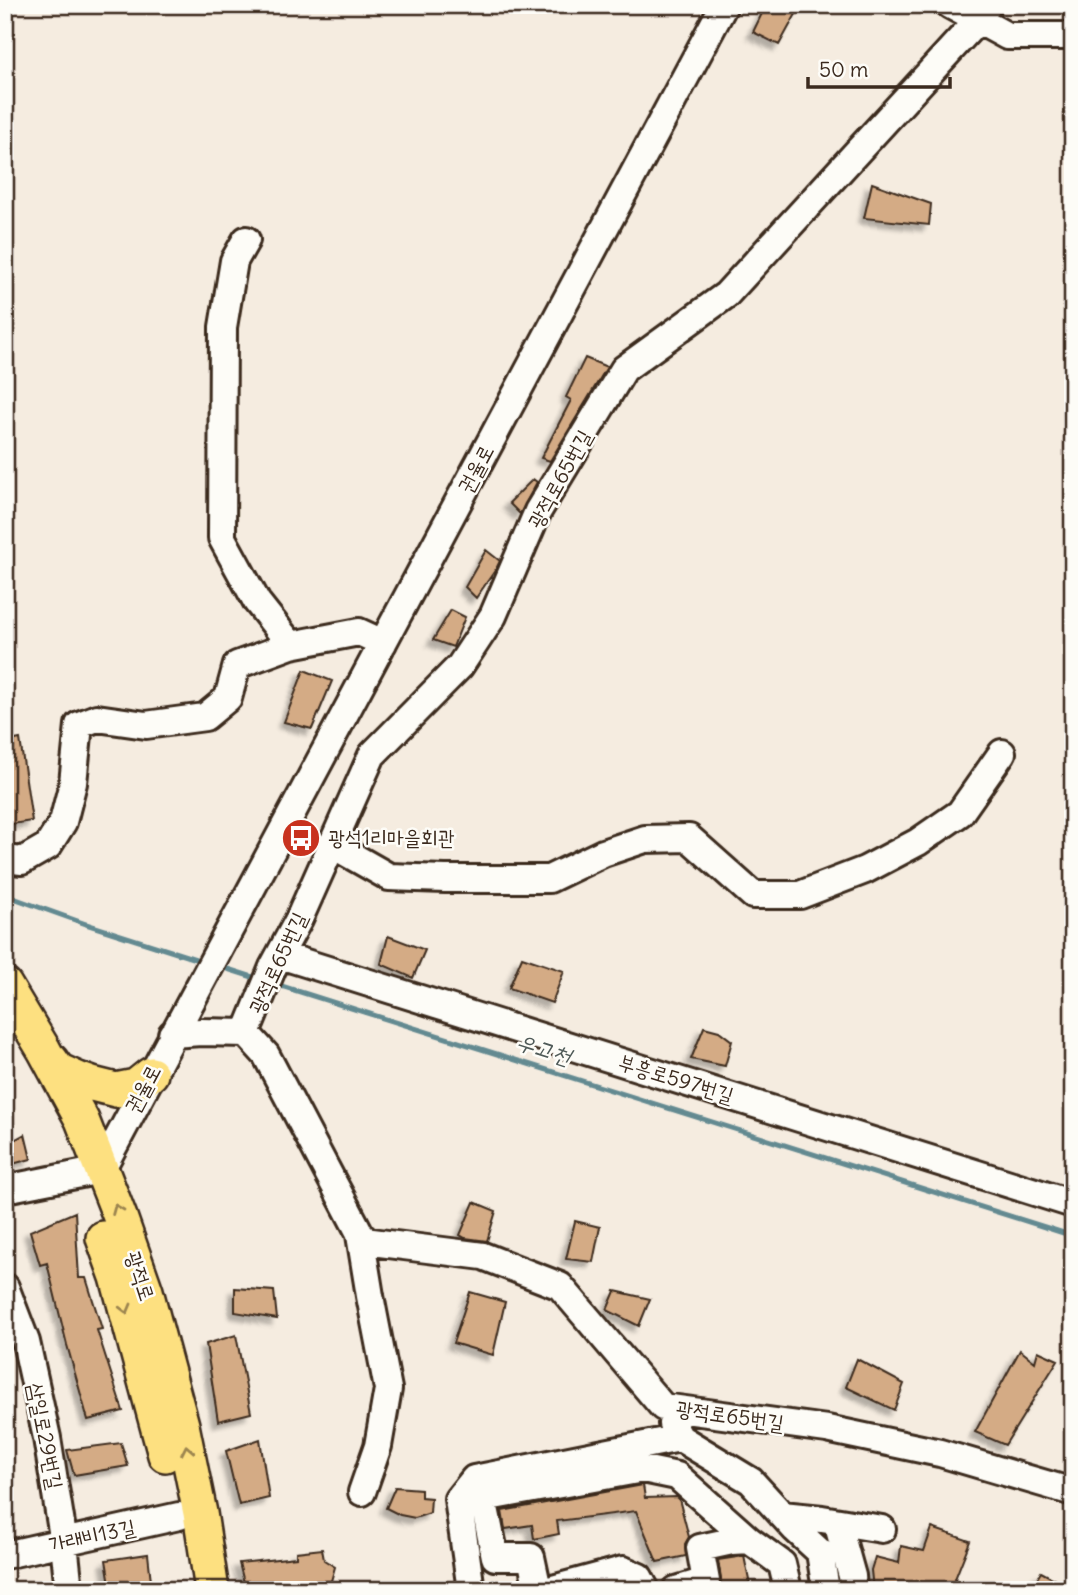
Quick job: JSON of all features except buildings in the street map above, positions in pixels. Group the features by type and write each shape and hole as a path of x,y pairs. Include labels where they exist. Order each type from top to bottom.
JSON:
{"main road":[{"name":"광적로","path":"5,985 82,1120 90,1172 160,1432 179,1516 189,1590"},
{"name":"광적로","path":"5,1023 64,1135 90,1172 146,1291 175,1398 200,1514 212,1590"},
{"path":"44,1050 58,1070 92,1084 116,1090 136,1086 151,1074"}],"street":[{"name":"권율로","path":"90,1172 151,1074 187,1008 724,5"},
{"path":"950,5 982,13 1007,36 1073,36"},
{"name":"광적로65번길","path":"246,1033 276,961 299,919 372,755 460,666 493,616 538,511 624,369 726,295 982,13"},
{"path":"246,240 234,261 223,327 222,538 257,603 291,645"},
{"path":"5,859 22,861 48,846 63,821 73,783 79,725 96,718 146,726 205,717 228,698 237,665 291,645 359,632 383,643"},
{"path":"331,844 389,877 549,879 603,853 645,839 689,838 753,895 800,895 865,870 918,842 960,813 1002,753"},
{"name":"부흥로597번길","path":"276,961 1073,1204"},
{"name":"광적로65번길","path":"172,1034 246,1033 266,1055 364,1241 483,1256 560,1286 663,1407 827,1429 940,1453 1073,1492"},
{"path":"5,1189 90,1172"},
{"name":"광적로65번길","path":"360,1235 388,1389 378,1446 362,1492"},
{"name":"삼일로29번길","path":"5,1287 28,1354 47,1438 69,1590"},
{"path":"663,1407 680,1438 751,1480 820,1552 826,1590"},
{"path":"471,1590 458,1499 474,1479 680,1438"},
{"path":"538,1590 531,1558 495,1558 483,1498 643,1469 677,1476 749,1541 782,1564 788,1590"},
{"path":"782,1515 882,1529"},
{"name":"가래비13길","path":"5,1555 179,1516"},
{"path":"837,1522 852,1576 853,1590"},
{"path":"686,1588 706,1581 700,1548 732,1541 749,1541"},
{"path":"548,1590 623,1570 639,1577 646,1590"}],"waterway":[{"name":"우고천","path":"5,895 205,962"},
{"name":"우고천","path":"218,966 259,979"},
{"name":"우고천","path":"275,984 1073,1236"}],"place":[{"name":"광석1리마을회관","path":"301,838"}]}
